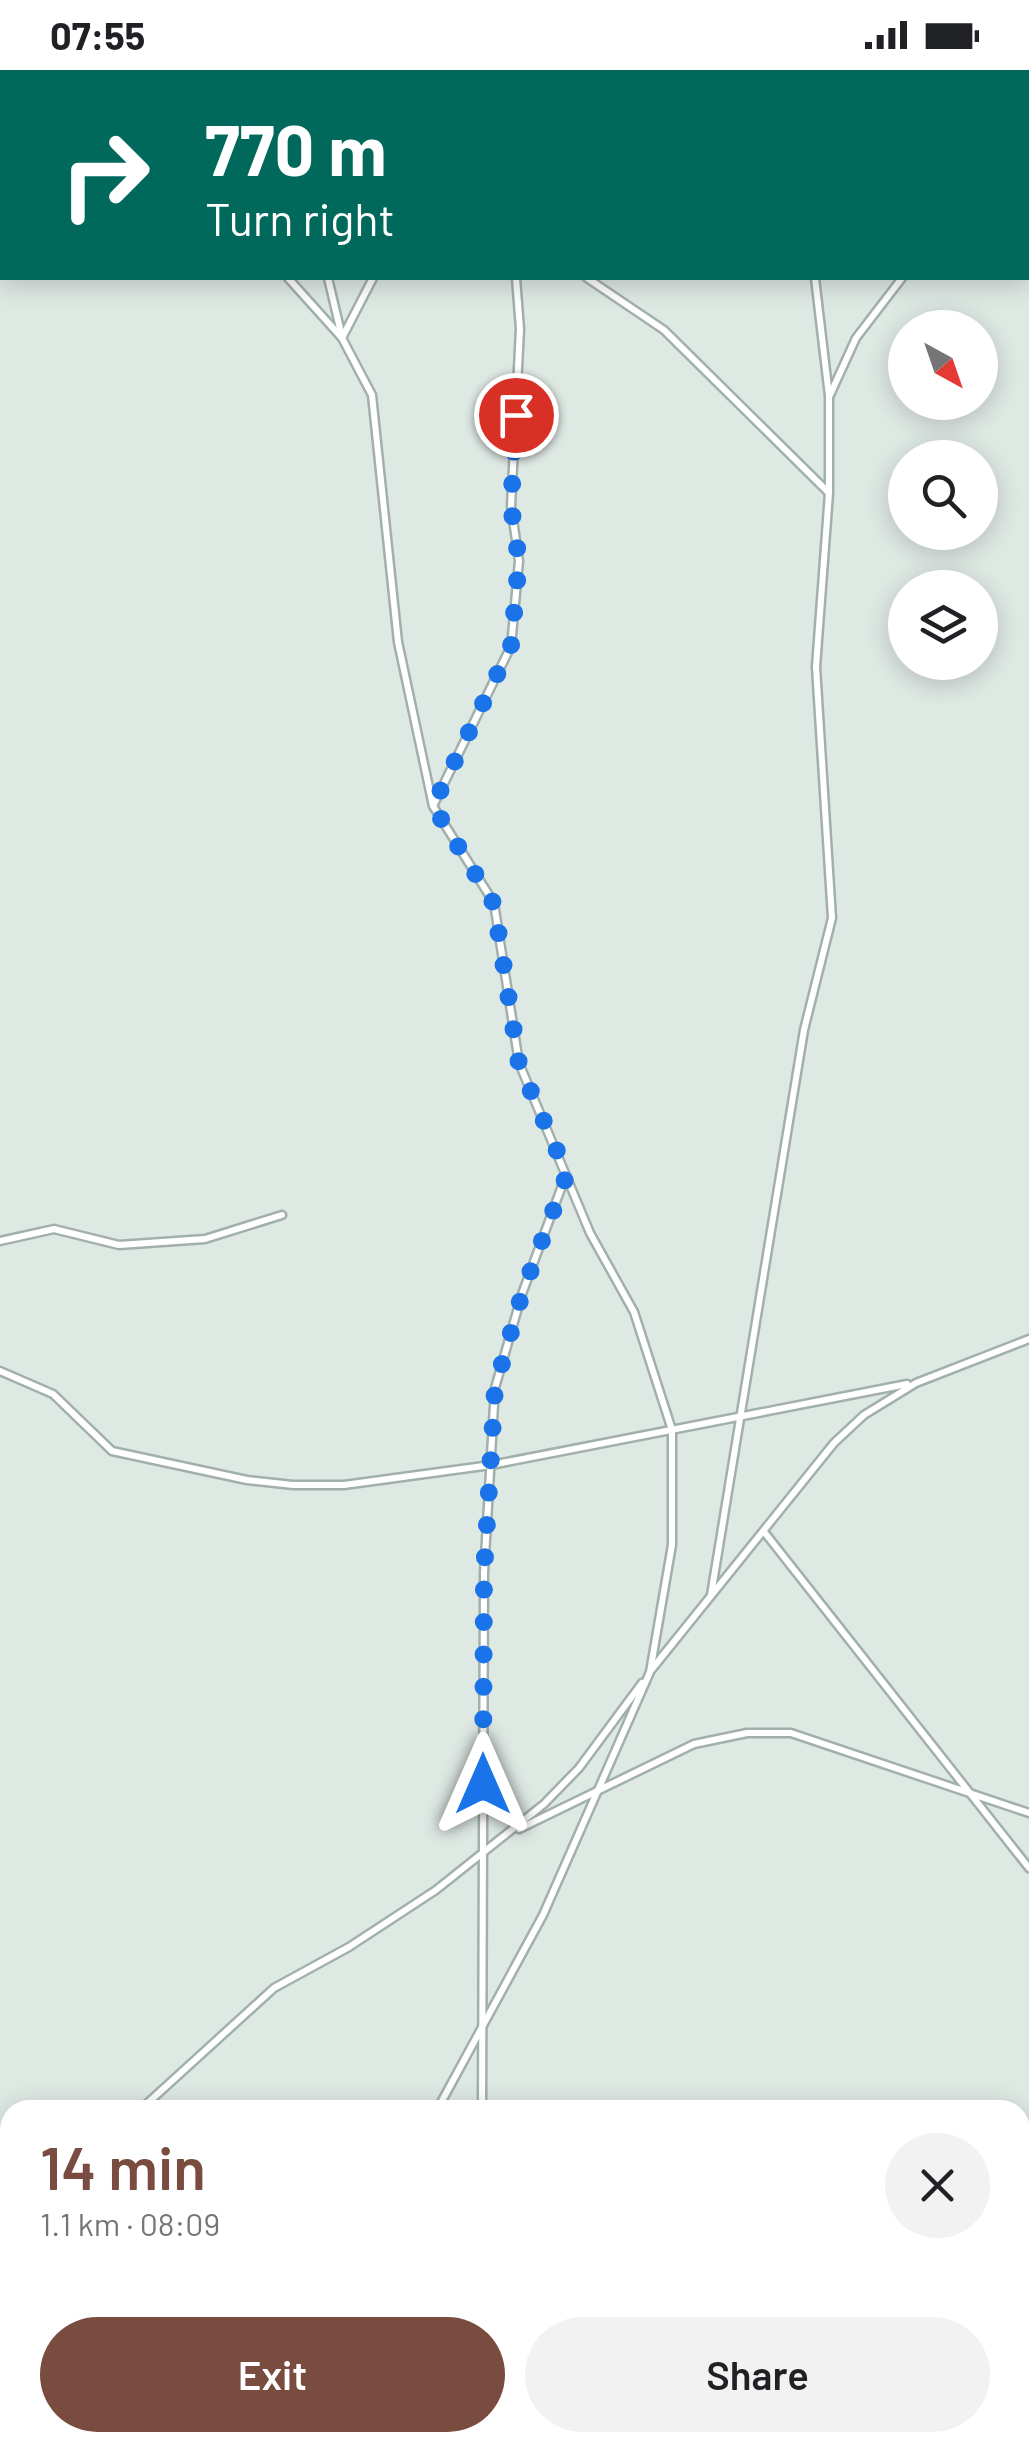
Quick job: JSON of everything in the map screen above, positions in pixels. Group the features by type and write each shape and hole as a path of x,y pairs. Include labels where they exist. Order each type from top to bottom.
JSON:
{"street":[{"path":"290,280 342,338 372,395 398,642 433,806 494,904 519,1064 590,1233 634,1312 672,1430 672,1545 650,1672 543,1915 443,2100"},
{"path":"328,280 342,338"},
{"path":"342,338 372,280"},
{"path":"433,806 511,646 519,561 511,506 520,329 516,280"},
{"path":"590,280 664,330 829,493"},
{"path":"711,1595 744,1414 804,1030 832,918 816,667 829,493 830,396 815,280"},
{"path":"830,396 856,338 900,280"},
{"path":"482,2100 484,1573 495,1388 522,1294 567,1174"},
{"path":"0,1241 54,1230 119,1244 205,1239 282,1215"},
{"path":"0,1371 53,1394 112,1451 247,1480 344,1485 491,1465 916,1382 1029,1339"},
{"path":"151,2100 274,1988 349,1946 483,1854 579,1768 650,1672 834,1443 864,1415 916,1382"},
{"path":"764,1532 1029,1868"},
{"path":"504,1836 694,1744 747,1733 791,1733 1029,1813"}],"route":[{"path":"483,1784 484,1573 495,1388 522,1294 567,1174 519,1064 494,904 433,806 511,646 519,561 511,506 516,415"}]}
